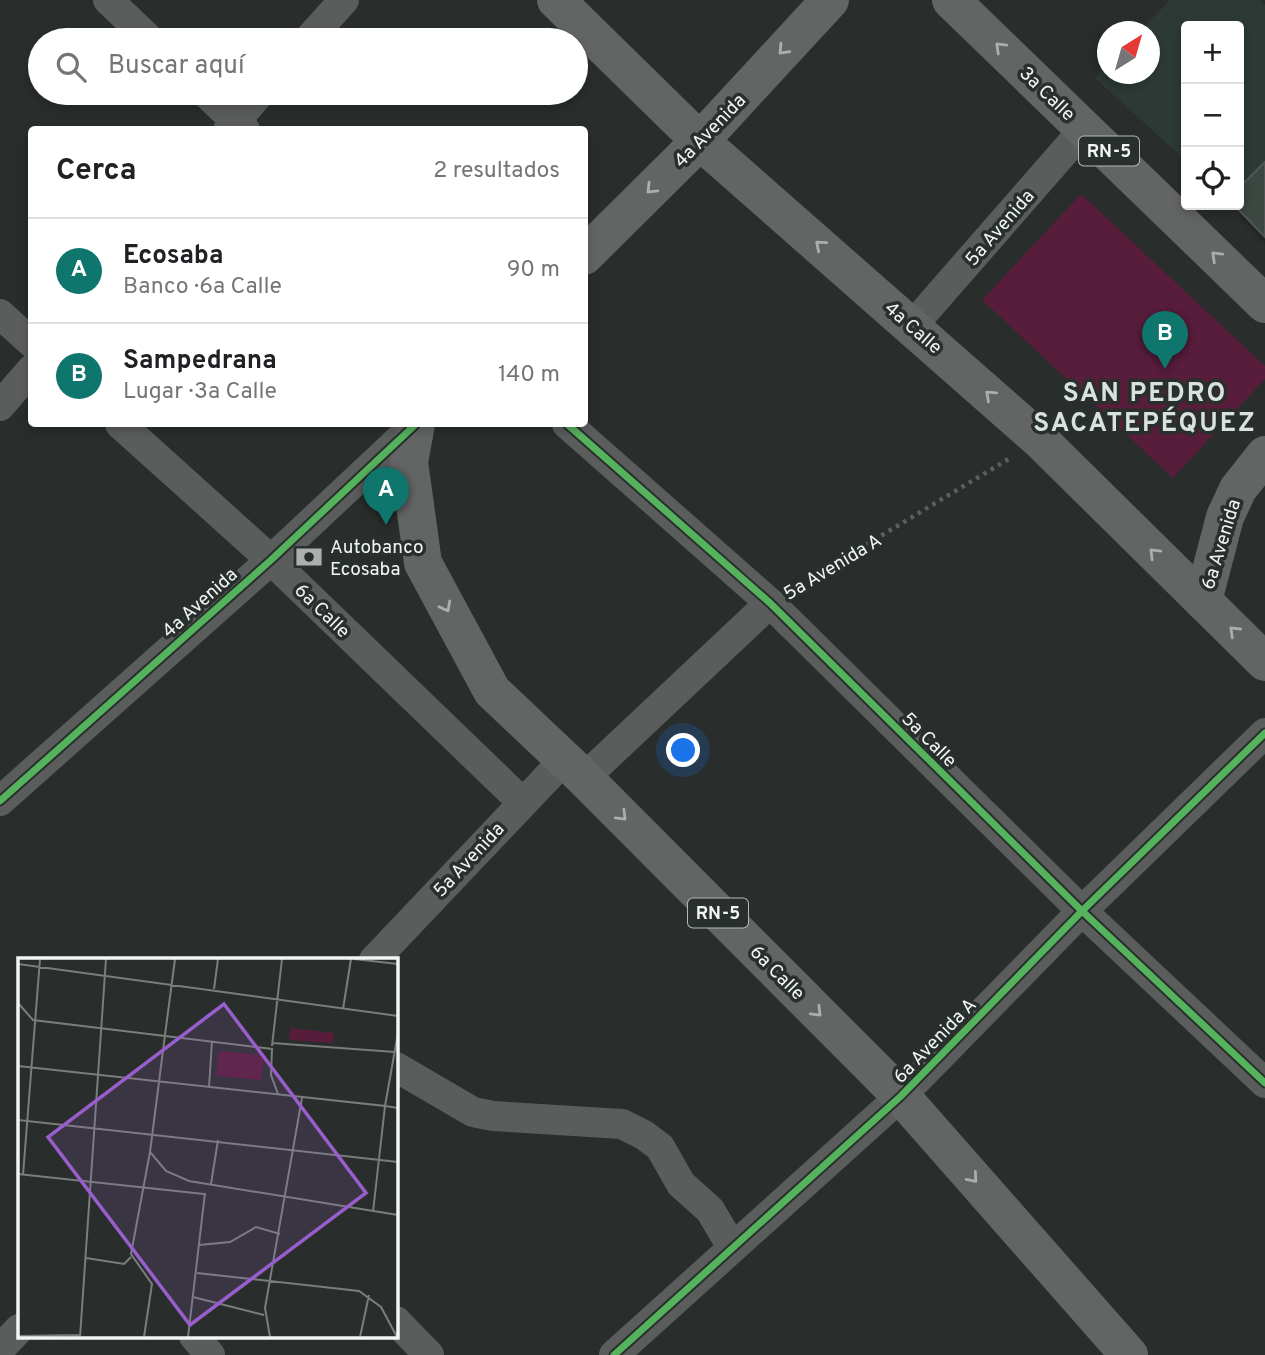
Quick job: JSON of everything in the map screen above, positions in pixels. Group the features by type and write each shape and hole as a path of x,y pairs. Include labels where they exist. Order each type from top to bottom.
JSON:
{"main road":[{"name":"4a Calle","path":"556,0 585,28"},
{"name":"4a Avenida","path":"588,252 700,141 830,0"},
{"name":"3a Calle","path":"951,0 1265,304"},
{"name":"4a Calle","path":"588,31 700,141 913,325 1040,440 1265,662"},
{"name":"6a Calle","path":"415,427 409,462 423,563 492,691 574,769 901,1096 1129,1355"},
{"name":"6a Avenida","path":"1203,601 1225,517 1238,489 1265,455"}],"street":[{"path":"108,0 137,28"},
{"path":"319,28 344,0"},
{"path":"217,105 235,126"},
{"path":"237,126 252,105"},
{"name":"5a Avenida","path":"913,325 1085,128"},
{"path":"0,314 28,339"},
{"path":"0,406 28,374"},
{"name":"6a Calle","path":"123,427 271,560 522,802"},
{"name":"4a Avenida","path":"0,801 271,560 413,427"},
{"name":"5a Calle","path":"570,427 770,603 1082,911 1265,1083"},
{"name":"5a Avenida A","path":"574,769 770,603"},
{"name":"6a Avenida A","path":"614,1355 901,1096 1082,911 1265,733"},
{"name":"5a Avenida","path":"376,958 522,802 574,769"},
{"path":"397,1068 473,1112 493,1116 622,1124 633,1129 660,1147 681,1184 710,1210 732,1247"},
{"path":"397,1322 429,1355"},
{"path":"0,1349 18,1330"},
{"path":"196,1338 210,1355"}],"shaded area":[{"path":"1170,0 1260,0 1265,5 1265,162 1244,183 1244,21 1181,21 1181,156 1102,84 1160,84 1160,21 1150,21"},
{"path":"1081,194 1265,366 1265,379 1173,478 982,300"}],"building":[{"path":"1265,162 1265,237 1239,210 1244,210 1244,183"}],"cycle path":[{"path":"0,801 271,560 413,427"},
{"path":"570,427 770,603 1082,911 1265,1083"},
{"path":"614,1355 901,1096 1082,911 1265,733"}],"place":[{"name":"Sampedrana","path":"1165,369"},
{"name":"Ecosaba","path":"386,525"},
{"name":"Autobanco Ecosaba","path":"309,557"}],"district":[{"name":"SAN PEDRO SACATEPÉQUEZ","path":"1145,407"}]}
